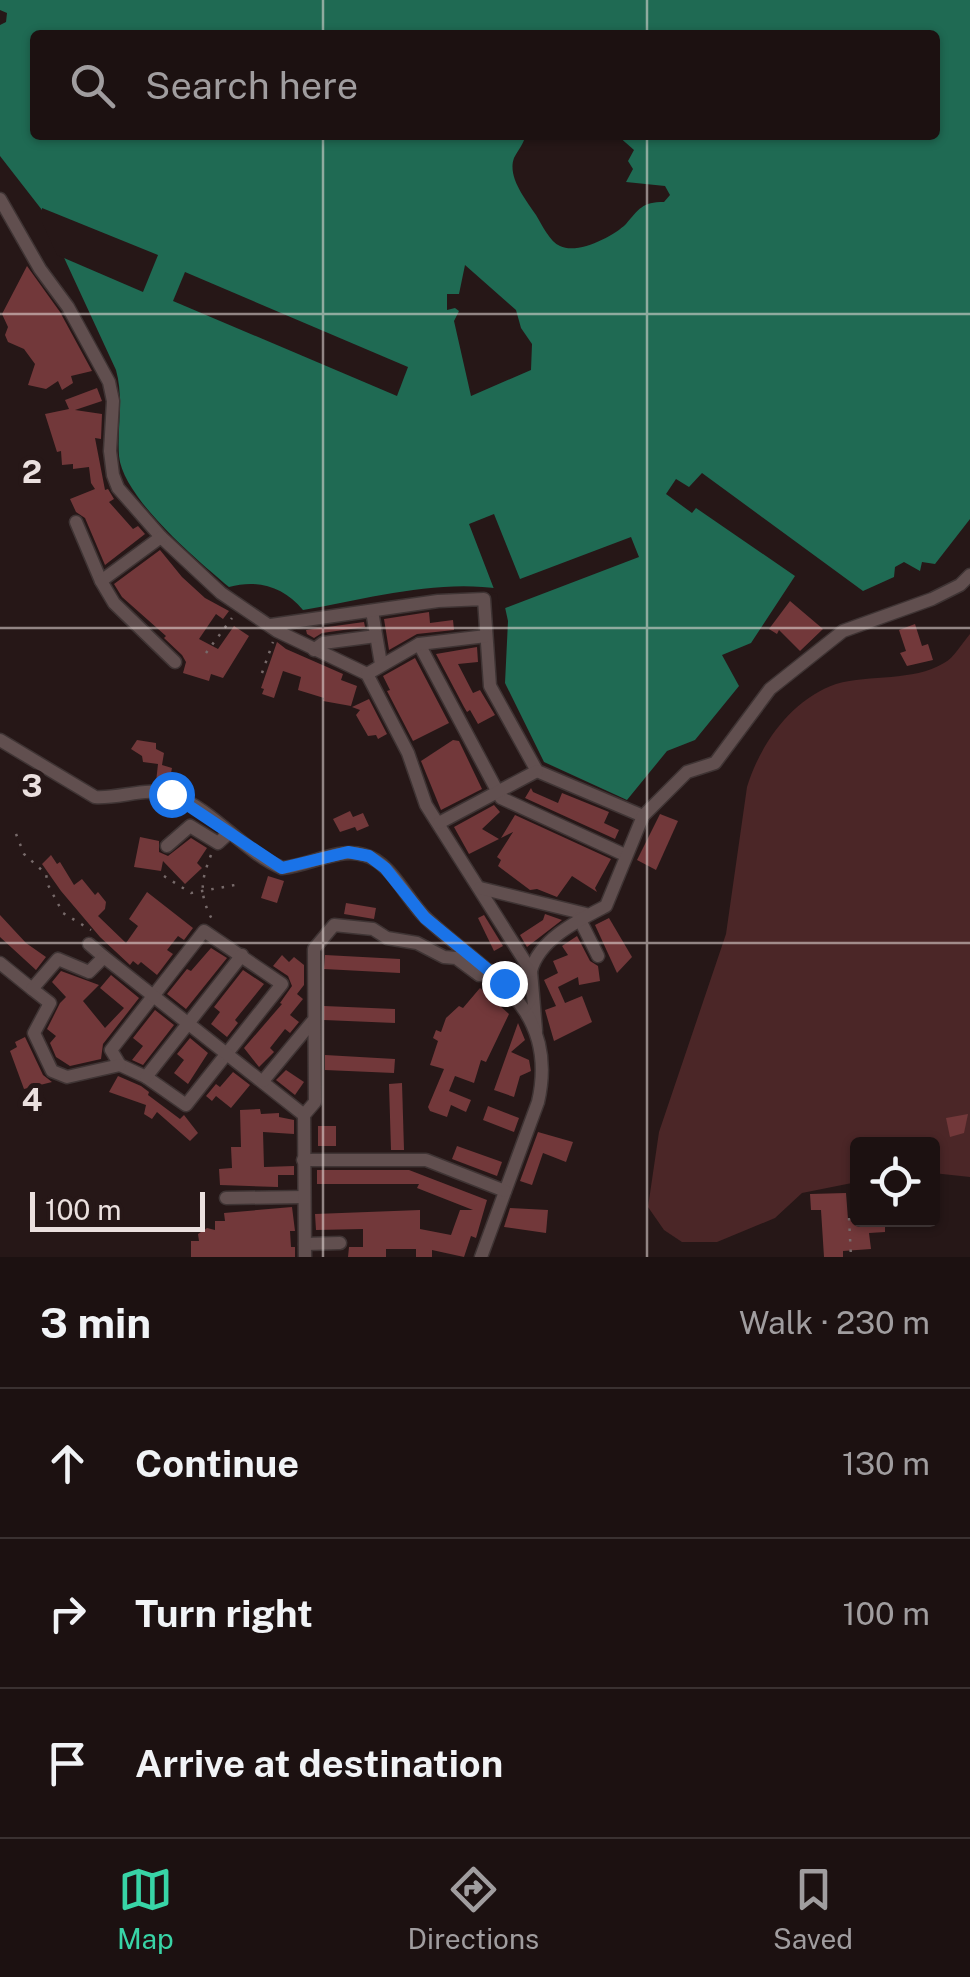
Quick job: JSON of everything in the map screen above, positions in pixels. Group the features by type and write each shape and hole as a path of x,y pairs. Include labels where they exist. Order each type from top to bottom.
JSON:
{"street":[{"path":"5,207 110,382 113,475 127,498 161,537 240,606 314,650 367,674 408,754 426,805 532,972"},
{"path":"76,522 114,603 174,662"},
{"path":"101,581 161,537"},
{"path":"481,1257 539,1095 542,1066 532,972 538,956 583,916 606,906 643,816 687,772 715,763 740,734 760,698 844,632 932,598 960,585 970,575"},
{"path":"273,628 372,610 484,599 490,686 536,771 643,816"},
{"path":"372,610 382,664"},
{"path":"314,650 324,643 376,636"},
{"path":"367,674 419,644 486,636"},
{"path":"419,644 497,792 506,802 625,855"},
{"path":"0,740 82,792 110,798 147,792 171,794 282,868 348,852 369,856 385,868 425,918 515,996 536,1032"},
{"path":"438,823 536,771"},
{"path":"167,846 190,826 216,842 230,833"},
{"path":"480,888 583,916"},
{"path":"583,916 598,956"},
{"path":"340,1244 305,1250 304,1115 315,1102 314,949 334,926 374,928 387,938 417,943 444,957 456,958 479,975 488,970"},
{"path":"204,932 242,955 282,984 186,1105 146,1077 120,1065 111,1050 204,932"},
{"path":"88,944 304,1115"},
{"path":"146,1077 242,955"},
{"path":"32,989 58,959 89,972 104,957"},
{"path":"0,963 50,1004 34,1034 52,1071 67,1077 120,1065"},
{"path":"263,1081 312,1022"},
{"path":"303,1160 426,1160 504,1191"},
{"path":"226,1198 304,1197"}],"path":[{"path":"206,653 240,606"},
{"path":"262,673 273,628"},
{"path":"16,834 24,854 46,874 64,913 91,930 88,944"},
{"path":"216,842 201,881 205,906 222,932 220,942"},
{"path":"164,876 192,893 235,885"},
{"path":"849,1218 851,1257"}],"shaded area":[{"path":"0,0 970,0 970,519 935,564 922,562 920,571 904,562 895,567 894,577 863,591 702,473 689,487 676,479 666,494 692,513 696,508 795,576 751,643 722,655 739,686 695,740 667,751 627,800 544,762 505,683 508,621 501,589 427,588 303,610 270,587 229,587 164,527 133,490 119,456 116,370 42,210 0,156 0,25 6,22 7,13 0,10","holes":["465,265 516,310 521,328 532,344 531,370 471,396 454,321 459,311 447,310 447,294 459,294"]},
{"path":"970,634 970,1177 940,1174 940,1137 850,1137 850,1183 802,1193 775,1218 717,1242 682,1242 664,1230 648,1207 659,1132 726,934 747,787 760,755 792,712 820,691 849,681 919,673 951,658"}],"pier":[{"path":"42,208 158,255 143,292 57,255 42,222"},
{"path":"185,272 408,367 397,396 173,301"},
{"path":"494,514 520,579 631,537 639,557 500,610 497,594 487,592 494,589 469,524"}],"building":[{"path":"27,266 60,312 92,371 71,376 73,383 62,390 58,381 46,389 28,385 35,364 24,349 8,342 5,335 8,327 2,314"},
{"path":"97,388 102,401 75,410 102,414 101,439 95,438 105,490 114,499 109,502 133,529 138,526 145,534 105,565 85,518 76,512 70,499 95,489 89,467 73,469 73,464 62,465 61,451 57,452 45,414 69,409 65,400"},
{"path":"160,550 205,598 229,611 223,619 216,614 199,639 218,649 234,626 249,636 223,678 211,674 209,681 183,673 186,662 182,655 122,597 114,584"},
{"path":"790,601 823,629 800,651 779,630 777,634 769,629"},
{"path":"429,612 430,623 453,620 454,630 417,634 389,650 384,619"},
{"path":"364,622 365,627 322,633 314,638 306,630"},
{"path":"915,624 922,646 928,644 933,660 907,666 900,653 906,651 899,630"},
{"path":"277,642 343,674 341,680 357,686 351,706 323,701 324,698 298,690 301,677 283,671 274,698 262,694"},
{"path":"477,647 478,662 458,664 473,693 480,690 495,715 478,724 464,707 436,654"},
{"path":"415,658 449,723 413,741 383,676"},
{"path":"369,699 387,734 378,739 376,735 368,736 356,715 360,710 352,707"},
{"path":"137,740 156,743 156,749 164,753 162,765 172,768 169,783 156,782 158,764 143,762 142,756 131,749"},
{"path":"453,740 459,741 482,789 441,810 421,761"},
{"path":"531,788 558,803 562,793 609,812 604,823 619,830 615,839 525,798"},
{"path":"494,805 500,812 482,829 499,839 469,854 454,827"},
{"path":"350,811 353,817 363,813 369,826 340,832 333,819"},
{"path":"660,814 678,821 656,870 637,860"},
{"path":"515,815 611,859 595,888 597,892 572,876 557,897 530,890 498,866 501,860 497,857 513,832 501,838"},
{"path":"140,837 159,841 159,852 168,856 191,838 207,848 197,863 202,868 185,884 163,861 161,871 134,867"},
{"path":"51,855 74,885 82,879 95,895 98,892 106,902 98,916 126,943 138,926 129,919 147,892 193,928 184,940 178,936 167,950 173,954 157,975 141,962 138,965 133,961 130,965 100,937 42,864"},
{"path":"268,876 284,881 277,903 261,898"},
{"path":"346,903 376,908 374,919 344,914"},
{"path":"545,914 562,920 527,947 520,935 543,920"},
{"path":"0,915 26,943 46,957 36,970 0,937"},
{"path":"484,915 503,946 494,951 478,918"},
{"path":"609,918 632,957 617,973 595,925"},
{"path":"577,936 590,961 598,966 600,981 579,985 578,977 558,987 565,1003 582,996 592,1022 554,1041 545,1010 556,1006 544,980 558,973 553,961 568,955 562,946"},
{"path":"211,948 227,958 186,1009 167,994"},
{"path":"282,955 289,962 294,957 304,965 304,985 297,994 303,999 290,1015 299,1022 290,1033 285,1029 270,1048 274,1052 259,1067 244,1048 282,1004 292,986 288,976 273,966"},
{"path":"325,955 400,959 400,973 324,969"},
{"path":"243,970 264,984 235,1020 238,1023 227,1037 211,1024 220,1012 214,1007"},
{"path":"61,971 99,985 83,1001 105,1028 124,1008 100,988 111,975 139,998 103,1044 101,1059 70,1066 56,1057 50,1043 56,1036 47,1029 66,997 52,982"},
{"path":"480,988 509,1014 486,1062 481,1060 474,1083 455,1076 449,1091 471,1100 466,1112 451,1105 447,1117 428,1107 444,1069 430,1065 438,1041 433,1038 436,1030 441,1032 446,1018 459,1006 463,1008"},
{"path":"324,1006 395,1009 395,1023 324,1020"},
{"path":"155,1010 174,1025 143,1065 132,1060 143,1046 133,1038"},
{"path":"518,1023 525,1040 511,1052 529,1060 531,1071 520,1076 514,1097 494,1090"},
{"path":"25,1037 43,1075 52,1082 24,1089 10,1051 17,1047 15,1042"},
{"path":"190,1038 208,1053 188,1084 174,1073 184,1060 177,1054"},
{"path":"325,1055 395,1059 394,1073 325,1070"},
{"path":"286,1070 304,1082 295,1095 276,1080"},
{"path":"233,1072 250,1085 231,1108 216,1096 212,1101 206,1096 216,1084 220,1087"},
{"path":"118,1076 141,1086 180,1119 184,1115 198,1133 190,1141 157,1112 152,1119 144,1114 146,1105 109,1092"},
{"path":"402,1083 404,1150 391,1150 389,1084"},
{"path":"488,1106 519,1118 514,1132 483,1120"},
{"path":"260,1109 261,1114 279,1113 279,1117 294,1120 294,1134 263,1132 264,1167 294,1166 294,1175 278,1175 278,1187 220,1185 219,1169 232,1168 231,1147 241,1147 240,1110"},
{"path":"968,1114 964,1133 950,1137 946,1118"},
{"path":"318,1126 336,1126 336,1146 318,1146"},
{"path":"538,1132 573,1142 566,1162 543,1153 532,1185 520,1181"},
{"path":"457,1146 502,1162 497,1176 452,1159"},
{"path":"317,1170 409,1170 487,1200 476,1238 471,1236 464,1257 432,1250 432,1257 416,1257 416,1249 386,1249 386,1257 348,1257 349,1247 363,1247 363,1229 316,1230 315,1214 420,1210 420,1229 451,1235 460,1210 473,1210 417,1188 419,1184 317,1184"},
{"path":"846,1193 850,1227 885,1227 885,1232 869,1233 871,1249 843,1251 843,1257 824,1257 821,1210 811,1210 810,1194"},
{"path":"292,1207 295,1231 290,1231 295,1257 191,1257 191,1241 199,1241 198,1234 207,1228 215,1230 215,1221 225,1221 224,1213"},
{"path":"510,1208 548,1210 546,1233 504,1227"}],"route":[{"path":"171,794 282,868 348,852 378,860 425,918 504,983"}]}
